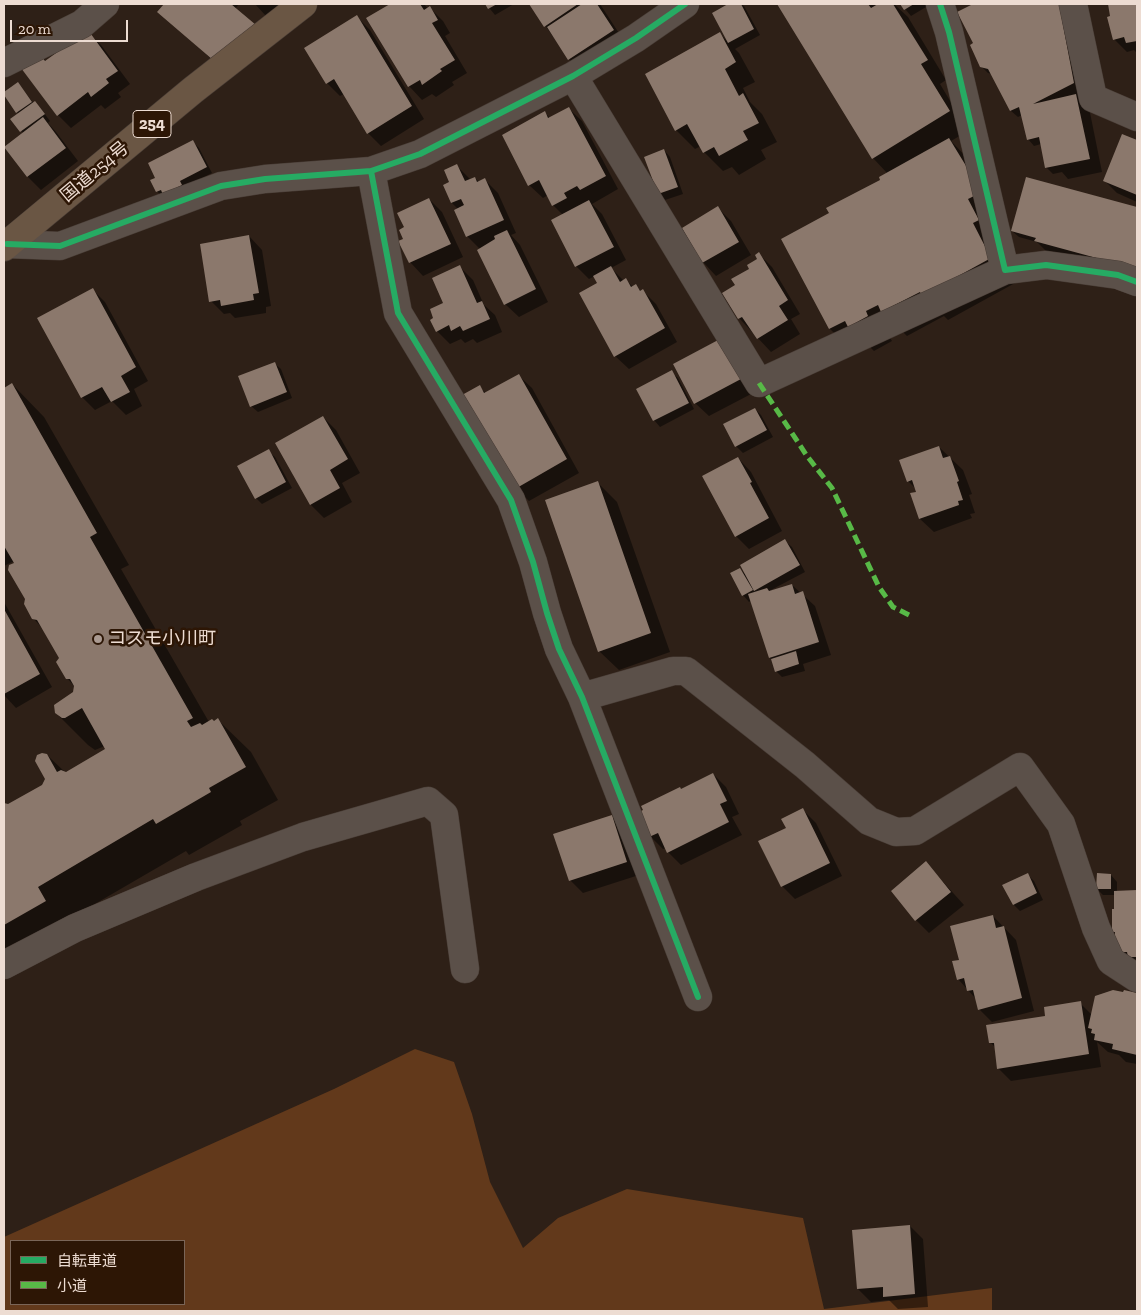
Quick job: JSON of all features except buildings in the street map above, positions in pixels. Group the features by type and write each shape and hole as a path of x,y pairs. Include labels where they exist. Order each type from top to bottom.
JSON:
{"highway":[{"name":"国道254号","path":"5,246 194,90 303,4"}],"street":[{"path":"4,63 82,24 105,4"},
{"path":"5,246 60,246 221,186 265,179 371,171 420,154 573,76 636,38 685,4"},
{"path":"940,4 949,32 1005,270"},
{"path":"1073,4 1094,98 1137,117"},
{"path":"573,76 759,383 1005,270 1046,266 1118,275 1137,282"},
{"path":"371,171 398,313 511,500 533,562 559,649 582,697 698,997"},
{"path":"582,697 673,671 686,671 805,765 869,821 896,832 915,831 1020,767 1061,824 1096,928 1111,961 1137,978"},
{"path":"4,965 75,928 196,876 303,837 428,801 444,815 466,969"}],"shaded area":[{"path":"415,1049 454,1062 472,1114 490,1182 523,1248 558,1218 627,1189 803,1218 824,1309 992,1288 992,1311 4,1311 4,1237 334,1089"}],"marked path":[{"path":"759,383 807,456 832,488 879,587 893,607 909,615"}],"cycle path":[{"path":"7,244 60,246 221,186 265,179 371,171 420,154 573,76 636,38 685,4"},
{"path":"940,4 949,32 1005,270 1046,265 1118,275 1137,282"},
{"path":"371,171 398,313 511,500 533,562 559,649 582,697 698,997"}],"place":[{"name":"コスモ小川町","path":"98,639"}]}
